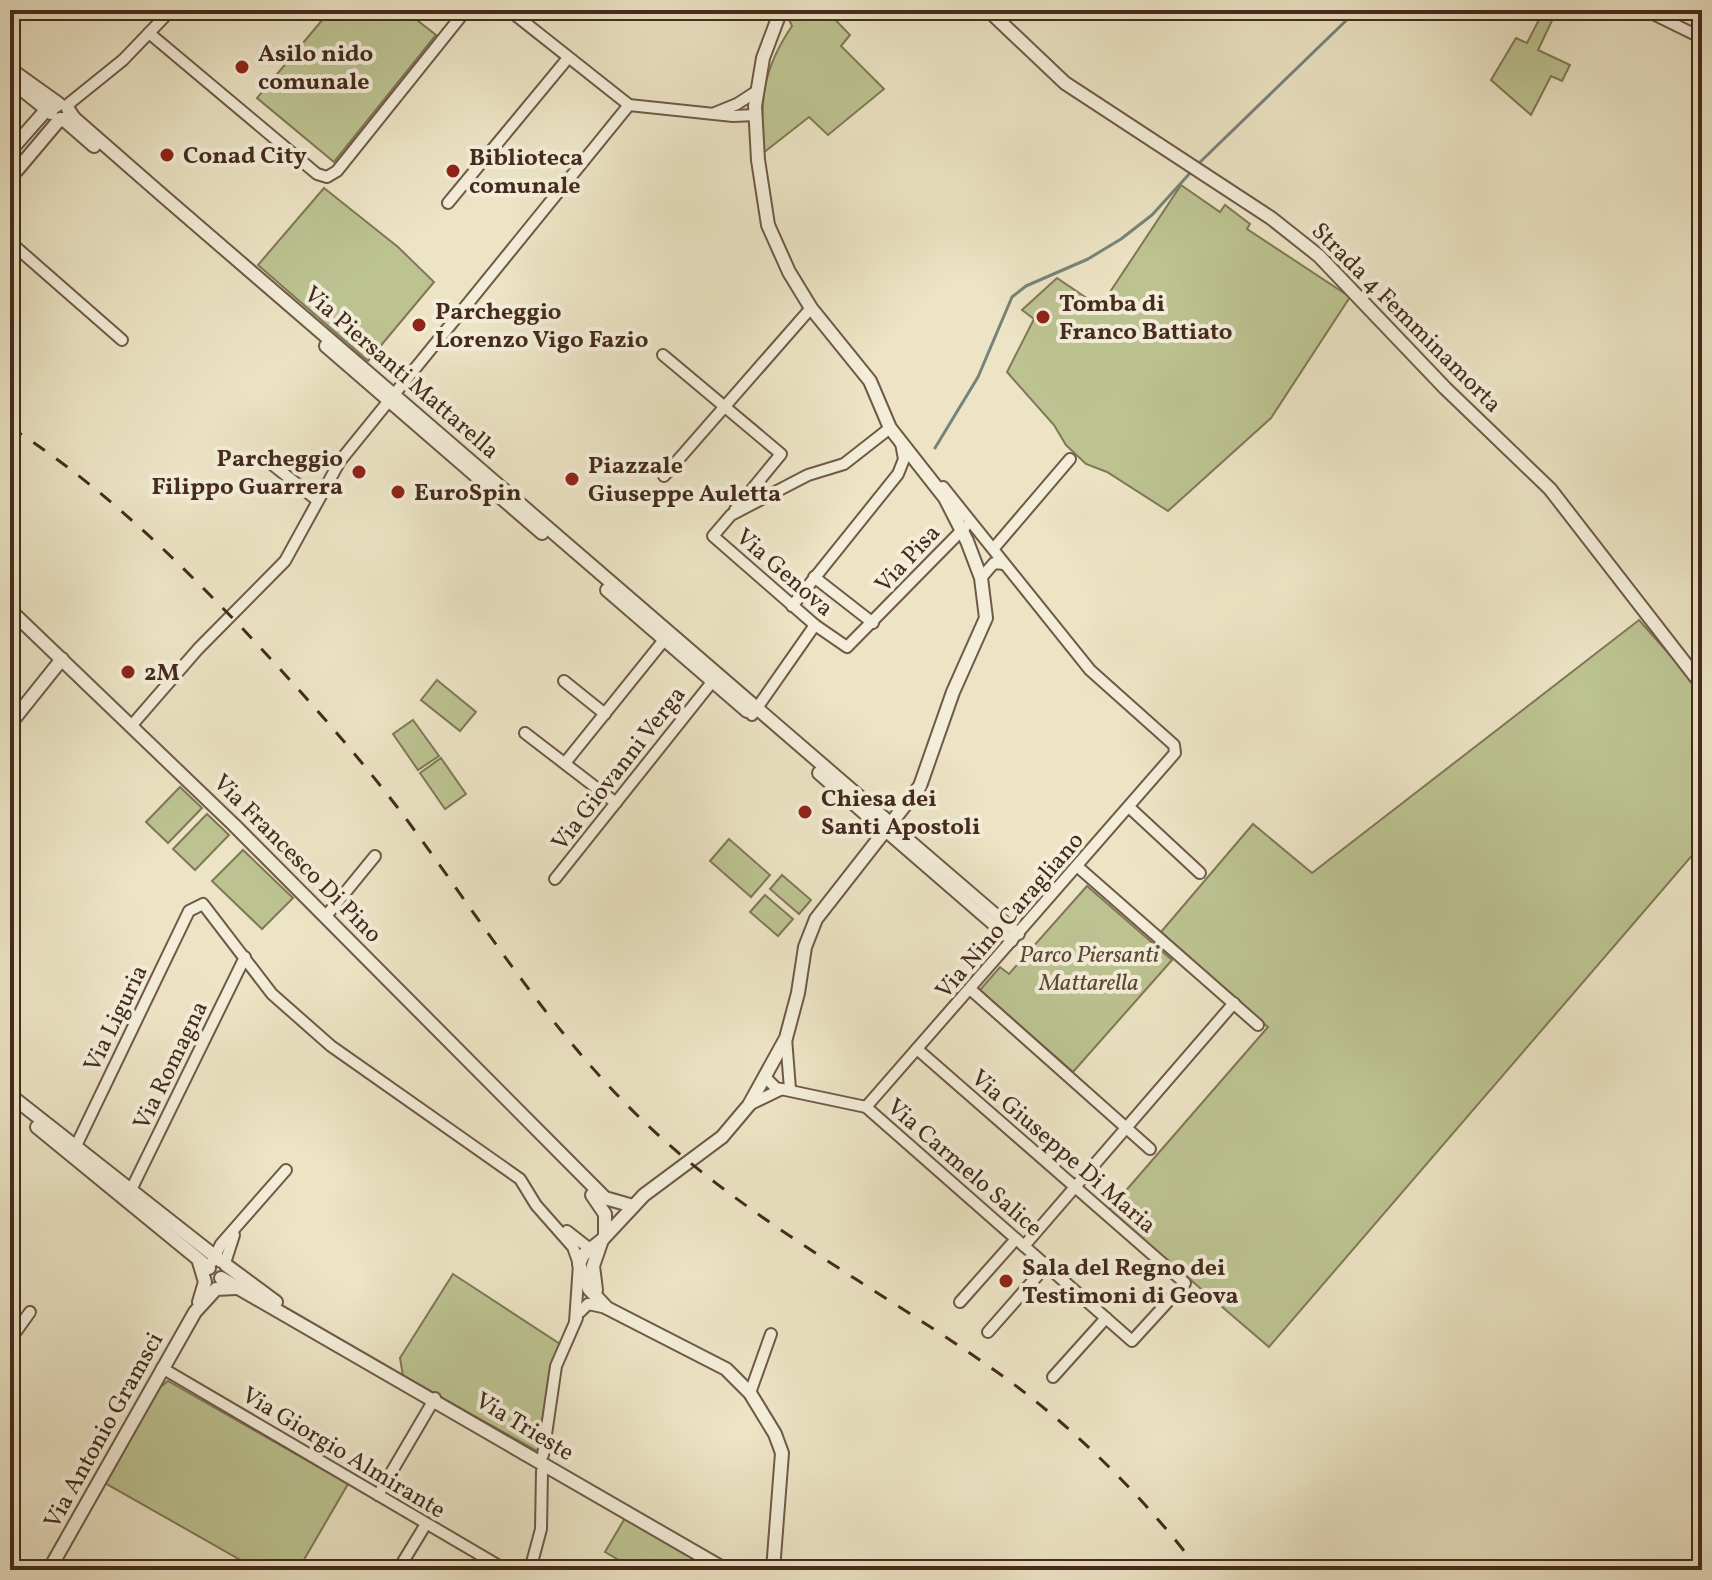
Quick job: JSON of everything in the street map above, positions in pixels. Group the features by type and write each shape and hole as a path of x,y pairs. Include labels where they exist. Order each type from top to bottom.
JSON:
{"street":[{"path":"10,151 149,33 171,10"},
{"path":"149,33 317,174 327,177 337,171 466,10"},
{"path":"509,10 629,105 756,115"},
{"path":"781,10 763,58 757,91 758,160 768,225 789,272 811,308 870,381 890,428 967,526 994,548 1004,564"},
{"name":"Strada 4 Femminamorta","path":"988,10 1065,83 1271,218 1319,256 1445,388 1550,489 1702,685"},
{"path":"1645,10 1702,38"},
{"path":"448,203 568,58"},
{"name":"Via Piersanti Mattarella","path":"10,69 59,111"},
{"name":"Via Piersanti Mattarella","path":"10,80 74,118 664,640 715,678 888,827"},
{"path":"713,113 737,104 757,91"},
{"path":"132,725 198,649 285,561 340,461 629,105"},
{"path":"12,174 59,111"},
{"path":"10,242 122,340"},
{"path":"664,476 811,308"},
{"path":"663,355 781,454 731,515"},
{"name":"Via Piersanti Mattarella","path":"391,396 685,646 715,678"},
{"name":"Via Genova","path":"847,647 792,606 713,536 731,515 808,475 844,464 890,428"},
{"path":"792,606 898,474 904,459 901,443"},
{"path":"994,548 1070,459"},
{"path":"273,465 317,500"},
{"path":"787,1087 786,1038 805,947 816,919 920,786 953,692 982,628 987,608 967,526"},
{"name":"Via Pisa","path":"847,647 967,526"},
{"path":"981,578 994,563 1004,564"},
{"name":"Via Nino Caragliano","path":"866,1107 1173,758 1174,745 1090,670 1004,564"},
{"path":"814,577 873,623"},
{"name":"Via Francesco Di Pino","path":"10,610 326,916 620,1219"},
{"path":"754,712 815,625"},
{"path":"565,763 664,640 672,639 685,646"},
{"path":"10,724 62,659"},
{"name":"Via Giovanni Verga","path":"555,879 715,678"},
{"path":"564,681 605,714"},
{"path":"525,733 616,803"},
{"path":"1130,808 1200,873"},
{"path":"888,827 1016,938"},
{"path":"326,916 375,856"},
{"path":"1078,867 1258,1025"},
{"name":"Via Liguria","path":"73,1151 192,907 203,904 245,957"},
{"path":"245,957 272,994 317,1034 520,1179 536,1205 573,1247 591,1286 612,1312"},
{"name":"Via Romagna","path":"128,1195 245,957"},
{"path":"970,989 1150,1149"},
{"path":"960,1302 1075,1186 1234,1003"},
{"path":"577,1317 579,1264 633,1206 722,1137 749,1105 786,1038"},
{"name":"Via Giuseppe Di Maria","path":"917,1049 1185,1283 1132,1341"},
{"path":"767,1076 781,1072 787,1087"},
{"path":"767,1076 771,1085 787,1087"},
{"path":"749,1105 787,1087"},
{"name":"Via Carmelo Salice","path":"787,1087 866,1107 1132,1341"},
{"path":"10,1095 73,1151"},
{"path":"10,1105 128,1195 236,1288 301,1321"},
{"path":"215,1271 239,1224 286,1170"},
{"path":"128,1195 196,1258 301,1321"},
{"path":"543,1455 556,1366 591,1286 607,1205 633,1206"},
{"path":"550,1218 599,1245"},
{"path":"988,1332 1046,1266"},
{"path":"215,1271 223,1287 236,1288"},
{"name":"Via Antonio Gramsci","path":"49,1570 195,1312 215,1271"},
{"path":"577,1317 588,1304 612,1312 726,1369 750,1393 782,1453 771,1567"},
{"path":"10,1340 30,1312"},
{"path":"1053,1377 1106,1318"},
{"name":"Via Trieste","path":"301,1321 726,1570"},
{"path":"750,1393 771,1334"},
{"name":"Via Giorgio Almirante","path":"162,1368 506,1570"},
{"path":"378,1495 435,1398"},
{"path":"530,1570 541,1529 542,1471"},
{"path":"398,1570 426,1524"},
{"path":"149,1570 165,1570"}],"green space":[{"path":"313,10 404,10 436,35 334,162 257,98 323,19"},
{"path":"789,10 826,10 850,35 841,46 884,89 828,135 809,117 763,153 765,86 774,57 792,26 787,15"},
{"path":"1544,10 1557,10 1538,50 1570,65 1562,81 1551,76 1531,115 1491,80 1516,38 1527,43"},
{"path":"1181,185 1220,212 1225,205 1250,224 1247,229 1350,297 1271,418 1168,511 1107,472 1086,464 1066,445 1054,425 1007,372 1034,319 1022,310 1057,278 1100,307"},
{"path":"324,188 398,247 434,282 368,361 258,265"},
{"path":"1639,620 1702,691 1702,844 1269,1347 1109,1210 1268,1027 1161,932 1253,824 1312,873"},
{"path":"437,680 476,712 460,731 421,700"},
{"path":"413,720 439,756 418,770 393,734"},
{"path":"441,758 466,794 445,809 420,773"},
{"path":"180,787 202,808 168,843 146,822"},
{"path":"207,814 229,835 195,870 173,849"},
{"path":"729,839 770,875 751,897 710,861"},
{"path":"243,850 293,898 262,929 212,881"},
{"path":"782,875 811,900 799,914 770,889"},
{"name":"Parco Piersanti Mattarella","path":"1087,886 1172,960 1073,1072 980,990 1000,967 1009,974"},
{"path":"765,895 793,919 778,936 750,912"},
{"path":"453,1274 560,1344 548,1382 539,1452 403,1376 400,1358"},
{"path":"168,1381 348,1484 298,1570 258,1570 105,1483 159,1388"},
{"path":"625,1518 715,1570 636,1570 605,1552"}],"waterway":[{"path":"1197,165 1357,10"},
{"path":"935,448 978,377 1012,297 1026,286 1088,259 1121,239 1152,215 1191,172"}],"railway":[{"path":"10,427 73,472 161,547 284,673 401,812 542,1007 637,1115 678,1152 766,1220 1025,1393 1106,1464 1154,1515 1199,1570"}],"place":[{"name":"Asilo nido comunale","path":"242,67"},
{"name":"Conad City","path":"167,155"},
{"name":"Biblioteca comunale","path":"453,171"},
{"name":"Tomba di Franco Battiato","path":"1043,317"},
{"name":"Parcheggio Lorenzo Vigo Fazio","path":"419,325"},
{"name":"Parcheggio Filippo Guarrera","path":"359,472"},
{"name":"Piazzale Giuseppe Auletta","path":"572,479"},
{"name":"EuroSpin","path":"398,492"},
{"name":"2M","path":"128,672"},
{"name":"Chiesa dei Santi Apostoli","path":"805,812"},
{"name":"Sala del Regno dei Testimoni di Geova","path":"1006,1281"}]}
